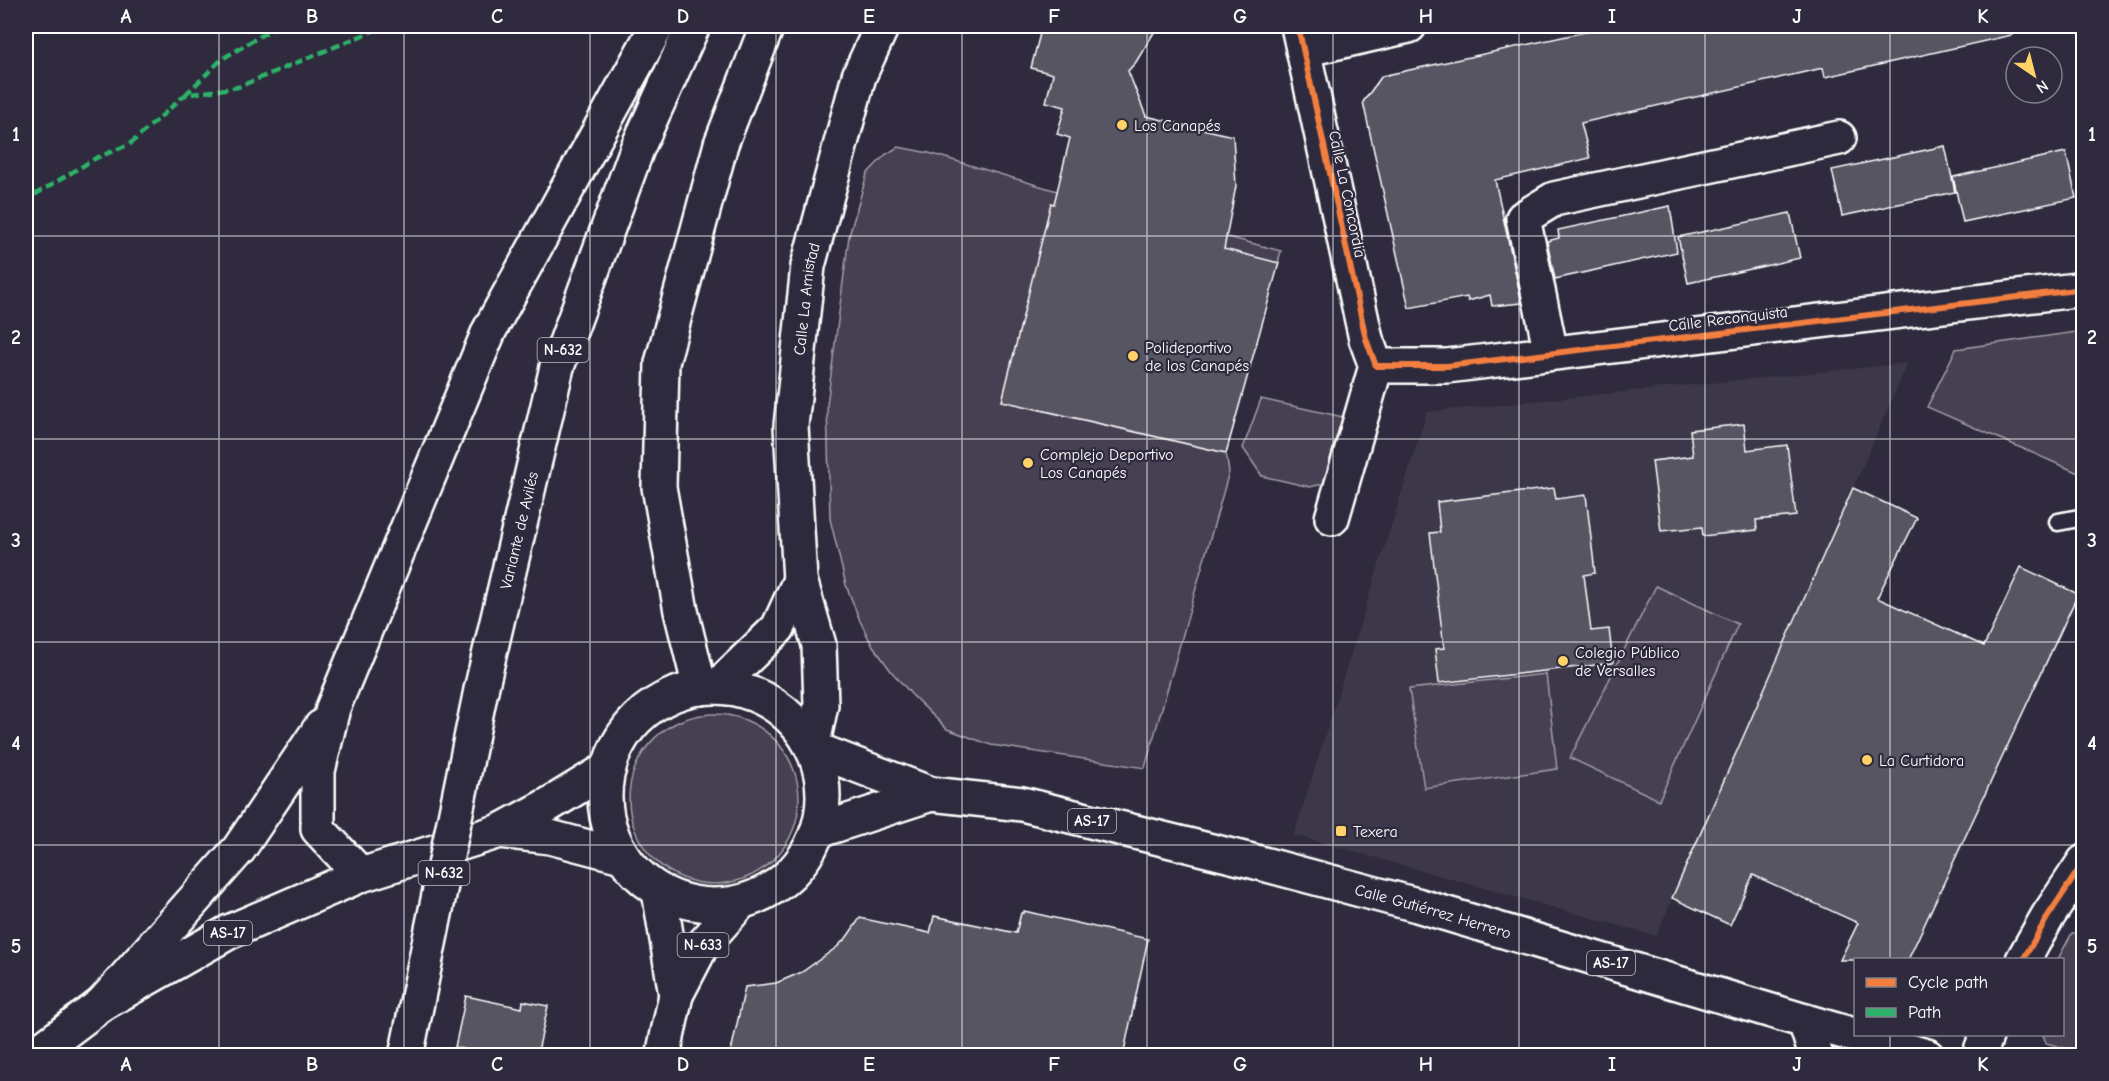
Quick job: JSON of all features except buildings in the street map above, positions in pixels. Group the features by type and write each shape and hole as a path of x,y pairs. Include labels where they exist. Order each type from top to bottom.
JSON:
{"main road":[{"path":"361,875 318,829 318,771 333,708 489,331 657,26"},
{"name":"Variante de Avilés","path":"406,1056 481,690 556,367 637,149 693,26"},
{"path":"709,688 681,611 659,488 662,363 721,144 767,26"},
{"name":"Calle La Amistad","path":"812,748 821,705 819,645 801,580 790,426 808,266 859,76 882,26"},
{"path":"1300,38 1409,26"},
{"name":"Calle La Concordia","path":"1300,38 1363,328 1376,366"},
{"path":"1551,353 1523,218 1554,199 1839,138"},
{"name":"Calle Reconquista","path":"1376,366 1447,366 2084,289"},
{"path":"1332,518 1376,366"},
{"name":"Calle La Amistad","path":"709,688 778,628 801,580"},
{"path":"709,688 753,694 785,713 801,729 812,748 821,772 824,797 818,831 802,862 777,885 760,896 741,903 717,906 694,904 659,891 640,877 622,856 610,831 605,804 609,768 615,750 625,733 640,716 668,698 709,688"},
{"path":"102,1004 240,849 333,708"},
{"name":"AS-17","path":"812,748 931,794"},
{"name":"AS-17","path":"33,1056 102,1004 229,933 361,875 500,831 609,768"},
{"name":"AS-17","path":"818,831 931,794"},
{"name":"Calle Gutiérrez Herrero","path":"931,794 1022,804 1252,861 1417,905 1854,1035"},
{"name":"AS-17","path":"500,831 550,837 622,856"},
{"path":"2025,958 2048,916 2084,862"},
{"name":"N-633","path":"659,891 676,995"},
{"name":"N-633","path":"663,1056 676,995 701,947 741,903"},
{"path":"1805,1021 1816,1056"},
{"name":"Calle Gutiérrez Herrero","path":"1857,1036 1927,1056"},
{"path":"1979,1056 1987,1036"}],"lane":[{"path":"2058,522 2084,517"}],"shaded area":[{"name":"Complejo Deportivo Los Canapés","path":"898,147 929,153 1074,196 1281,251 1226,453 1229,472 1145,768 991,745 947,729 891,671 871,643 860,621 846,585 830,519 827,405 849,236 867,174 885,155"},
{"path":"2083,331 2083,475 1927,407 1956,349"},
{"name":"Colegio Público de Versalles","path":"1908,363 1656,936 1294,835 1427,412"},
{"path":"1261,399 1348,418 1328,479 1322,484 1310,487 1262,476 1243,448"},
{"path":"1656,586 1738,624 1659,800 1570,758"},
{"path":"1546,674 1557,769 1424,788 1409,689"},
{"path":"714,714 746,721 774,739 792,767 799,799 792,831 774,859 746,877 714,884 682,877 654,859 636,831 629,799 636,767 654,739 682,721"},
{"path":"2072,933 2083,933 2083,1053 2046,1043 2043,1036 2064,1036 2064,958 2059,958"}],"marked path":[{"path":"185,95 222,59 277,26"},
{"path":"26,205 31,197 96,158 130,144 185,95 238,87 385,26"}],"cycle path":[{"path":"1298,26 1366,339 1376,366 1447,366 2084,289"},
{"path":"2024,958 2048,916 2084,862"}],"place":[{"name":"Los Canapés","path":"1122,125"},
{"name":"Polideportivo de los Canapés","path":"1133,356"},
{"name":"Complejo Deportivo Los Canapés","path":"1028,463"},
{"name":"Colegio Público de Versalles","path":"1563,661"},
{"name":"La Curtidora","path":"1867,760"},
{"name":"Texera","path":"1341,831"}]}
